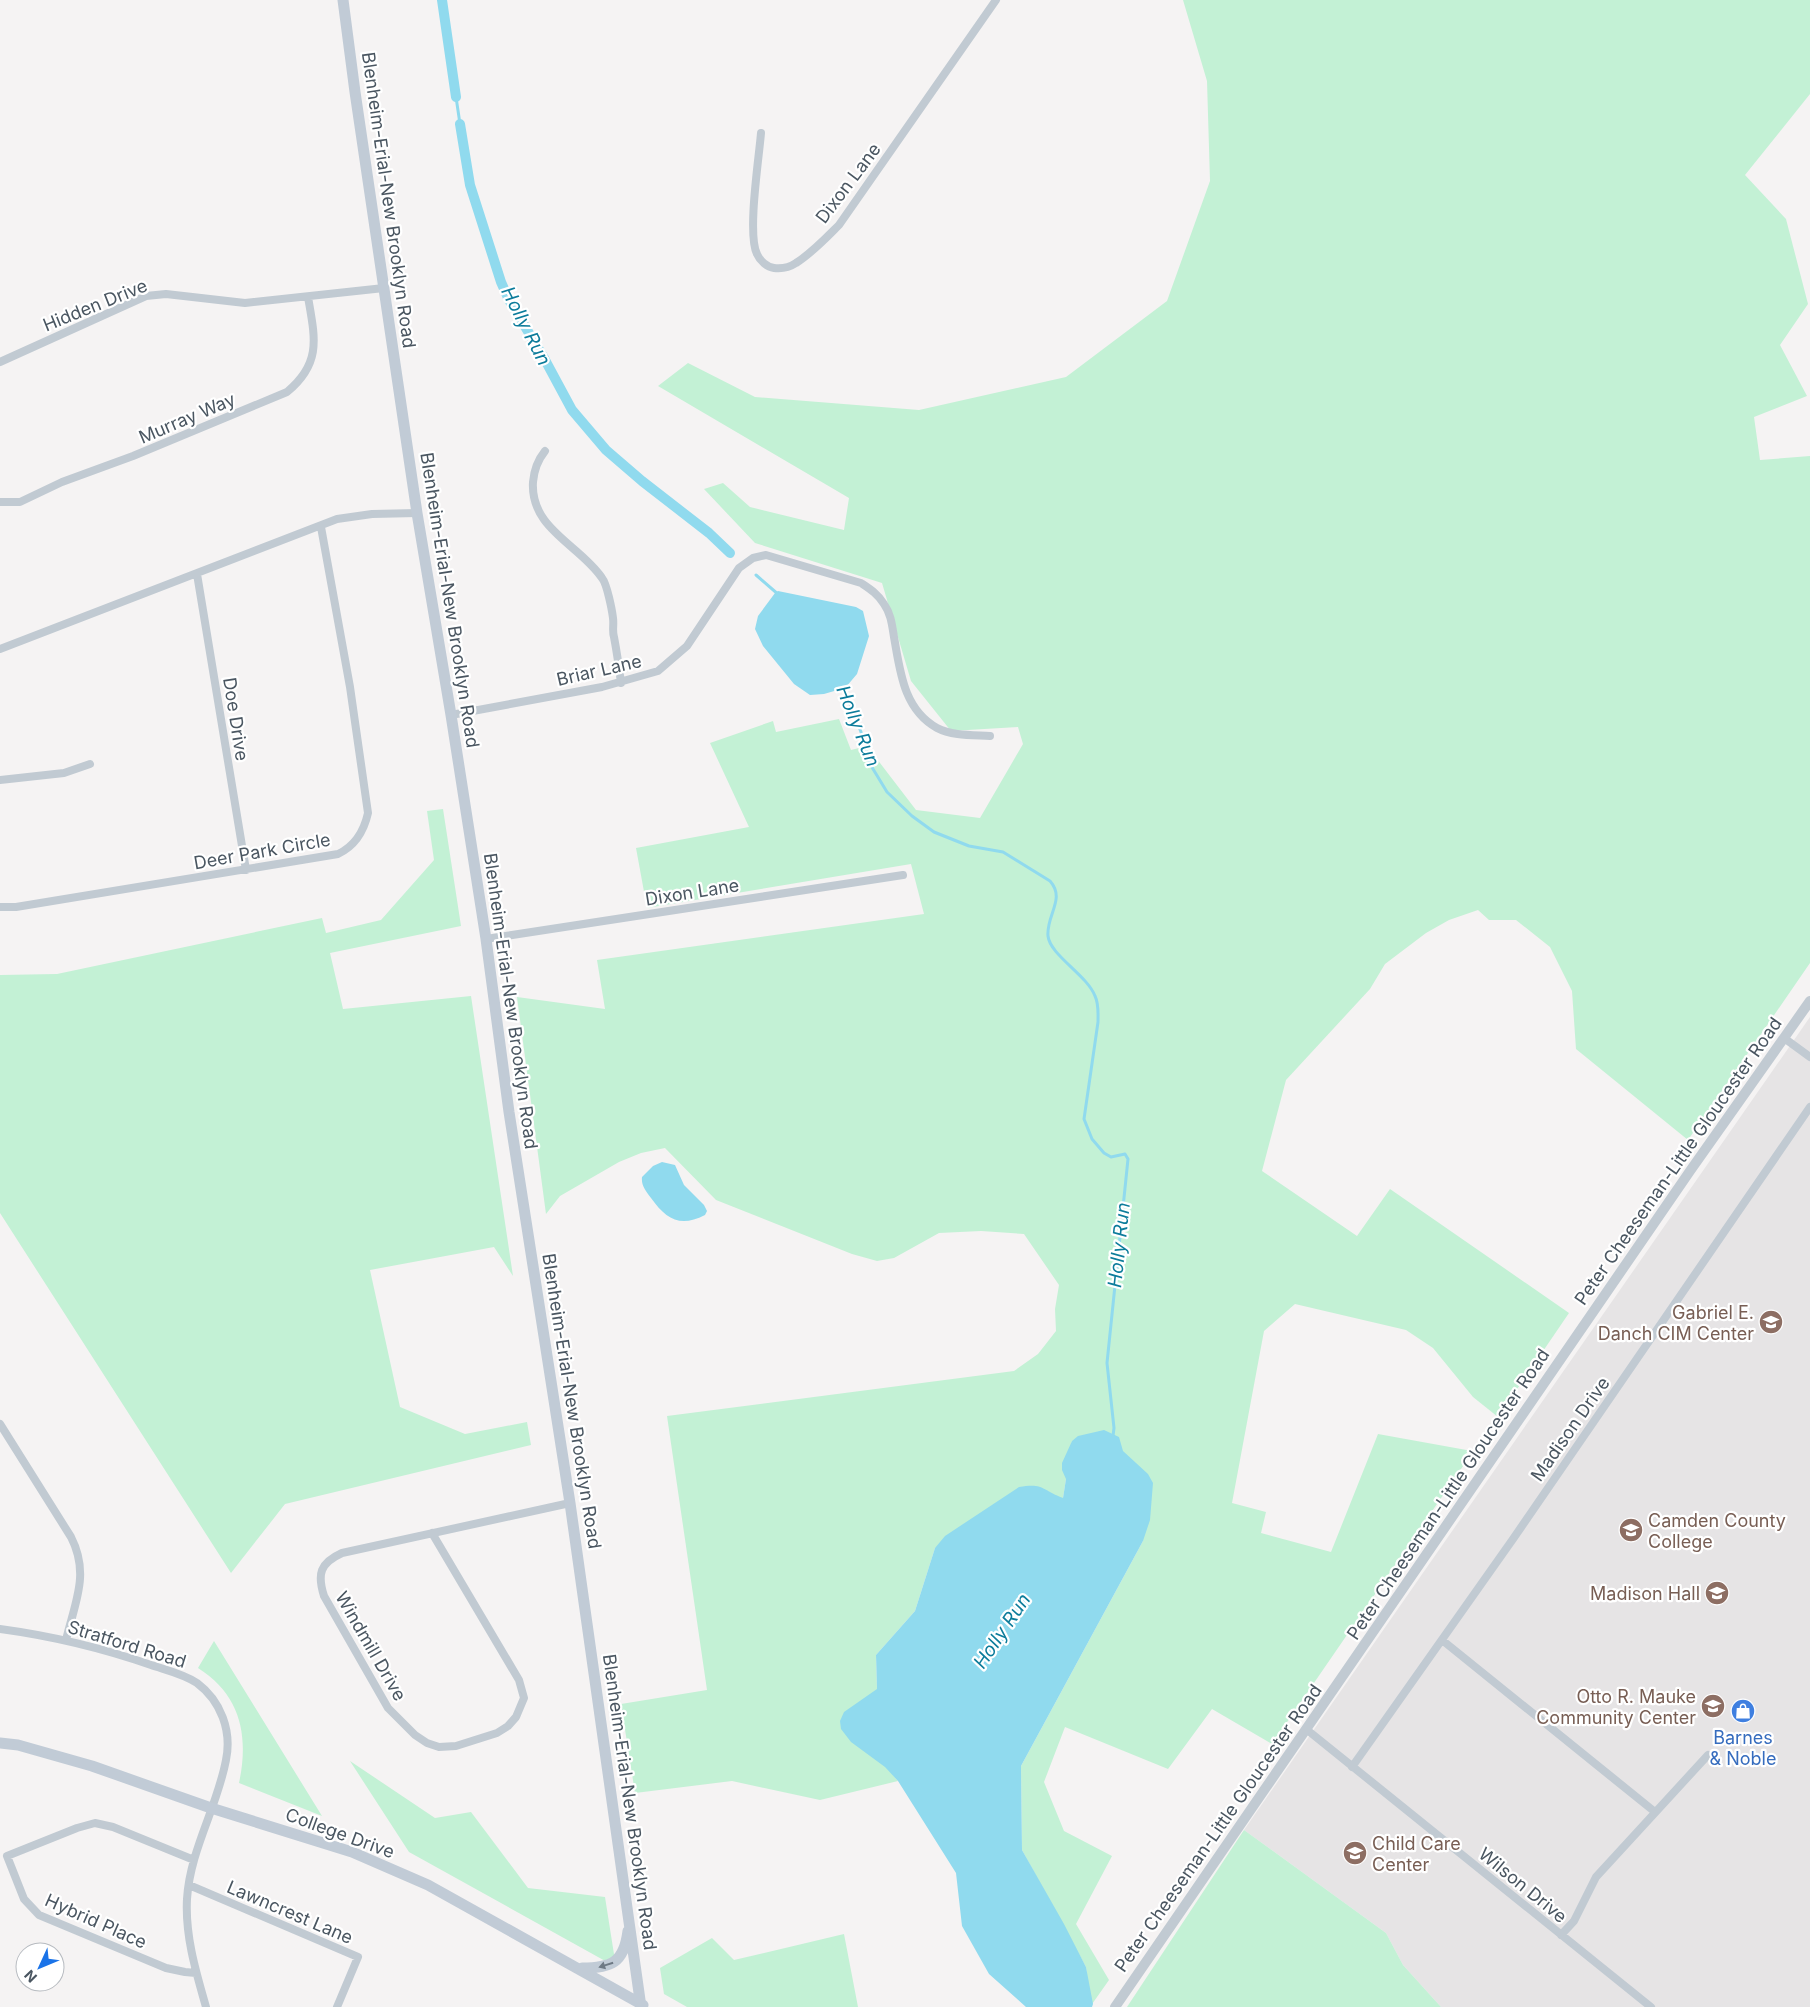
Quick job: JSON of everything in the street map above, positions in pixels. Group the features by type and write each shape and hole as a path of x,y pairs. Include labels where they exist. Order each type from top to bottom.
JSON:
{"main road":[{"name":"Blenheim-Erial-New Brooklyn Road","path":"343,0 417,513 452,716 486,939 509,1112 570,1502 643,2006"},
{"name":"College Drive","path":"0,1743 18,1745 92,1766 211,1808 352,1852 428,1885 579,1968 643,2006"},
{"path":"579,1968 605,1967 617,1960 627,1939 628,1912"}],"street":[{"name":"Dixon Lane","path":"761,133 753,218 756,253 762,262 770,267 787,267 796,263 817,247 839,225 996,0"},
{"name":"Hidden Drive","path":"0,362 146,296 173,294 245,303 384,288"},
{"name":"Murray Way","path":"0,502 20,502 62,482 133,456 287,392 303,378 313,353 313,324 308,297"},
{"path":"545,451 534,470 533,490 536,503 542,517 550,528 603,579 613,618 613,636 618,656 621,683"},
{"path":"0,649 337,519 372,514 417,513"},
{"name":"Deer Park Circle","path":"0,907 16,907 338,854 355,843 366,824 368,813 350,686 321,526"},
{"name":"Briar Lane","path":"452,716 621,683 658,671 687,646 736,572 753,558 766,555 861,583 875,592 891,618 901,679 914,707 921,716 937,728 961,734 990,736"},
{"name":"Doe Drive","path":"197,574 246,870"},
{"path":"0,780 64,773 90,764"},
{"name":"Dixon Lane","path":"486,939 903,875"},
{"name":"Peter Cheeseman-Little Gloucester Road","path":"1115,2007 1703,1151 1810,1001"},
{"path":"1784,1038 1810,1057"},
{"name":"Madison Drive","path":"1352,1767 1442,1640 1810,1106"},
{"path":"0,1424 71,1537 79,1557 81,1566 80,1582 66,1640"},
{"name":"Windmill Drive","path":"432,1533 519,1680 524,1698 516,1718 508,1726 497,1733 456,1746 439,1747 427,1743 415,1735 388,1708 324,1596 320,1582 322,1569 333,1558 342,1553 570,1502"},
{"name":"Stratford Road","path":"0,1628 103,1649 186,1677 196,1682 213,1698 225,1723 228,1747 225,1768 194,1860 187,1898 188,1929 196,1973 206,2007"},
{"path":"1442,1640 1655,1812"},
{"name":"Wilson Drive","path":"1306,1729 1651,2007"},
{"path":"1561,1935 1574,1921 1596,1877 1708,1755"},
{"name":"Hybrid Place","path":"194,1860 113,1827 95,1823 77,1828 7,1856 24,1899 39,1914 166,1968 196,1973"},
{"name":"Lawncrest Lane","path":"189,1886 358,1957 337,2007"}],"shaded area":[{"name":"Camden County College","path":"1810,1017 1810,2007 1441,2007 1403,1965 1386,1933 1244,1830"}],"green space":[{"path":"1183,0 1810,0 1810,94 1745,175 1786,219 1808,304 1780,345 1807,396 1754,417 1760,460 1810,456 1810,963 1688,1140 1576,1049 1572,991 1550,947 1516,920 1489,920 1478,910 1449,920 1426,933 1385,964 1370,989 1286,1080 1262,1171 1357,1236 1390,1189 1569,1313 1498,1417 1473,1397 1433,1348 1406,1330 1295,1304 1264,1331 1232,1503 1266,1512 1261,1533 1331,1552 1378,1434 1472,1451 1483,1437 1272,1744 1212,1709 1168,1769 1065,1727 1044,1782 1064,1831 1112,1856 1076,1924 1109,1980 1090,2007 1086,1967 1022,1850 1021,1766 1143,1541 1072,1441 1063,1498 935,1548 915,1611 876,1655 877,1689 893,1775 898,1781 820,1800 732,1781 635,1793 621,1704 707,1690 667,1416 1014,1371 1038,1354 1056,1331 1055,1309 1059,1285 1024,1234 981,1231 939,1233 894,1258 877,1261 852,1254 716,1200 665,1148 641,1153 619,1162 560,1196 546,1214 517,997 605,1009 597,960 924,914 911,864 647,908 636,848 749,827 710,743 773,721 776,732 839,719 851,750 867,746 916,810 980,818 1023,744 1018,727 951,731 911,681 882,583 755,543 704,489 723,483 750,507 844,530 849,498 658,386 688,363 755,397 919,410 1066,377 1167,301 1210,181 1207,81"},
{"path":"443,809 461,926 330,953 343,1009 471,996 513,1276 494,1247 370,1270 400,1407 465,1434 527,1422 531,1445 285,1504 231,1573 0,1213 0,975 57,974 322,918 326,933 381,920 434,860 427,811"},
{"path":"214,1641 322,1816 239,1783 243,1749 242,1733 238,1718 233,1704 224,1691 213,1679 198,1668"},
{"path":"350,1761 435,1818 471,1812 528,1888 605,1897 616,1967 409,1852"},
{"path":"1244,1830 1386,1933 1403,1965 1441,2007 1127,2007"},
{"path":"844,1934 858,2007 687,2007 664,1994 660,1968 712,1938 734,1960"}],"water":[{"path":"778,591 856,607 863,611 869,636 857,674 846,687 824,694 810,695 794,684 763,646 755,629 758,616"},
{"path":"662,1162 675,1165 684,1185 704,1205 707,1211 705,1215 688,1221 681,1221 668,1216 657,1205 644,1188 642,1177 653,1166"},
{"path":"1104,1430 1119,1437 1123,1451 1148,1474 1153,1483 1150,1520 1143,1541 1021,1766 1022,1850 1086,1967 1093,2004 1092,2007 1026,2007 989,1974 962,1926 956,1873 898,1781 885,1767 851,1742 841,1729 840,1721 844,1712 877,1689 876,1655 915,1611 935,1548 945,1536 1019,1487 1039,1487 1063,1498 1066,1479 1062,1470 1062,1463 1072,1441 1078,1436"}],"waterway":[{"name":"Holly Run","path":"442,0 456,97"},
{"name":"Holly Run","path":"456,97 460,124"},
{"name":"Holly Run","path":"460,124 470,185 501,282 509,300 544,358 572,410 606,450 642,481 709,533 730,553"},
{"name":"Holly Run","path":"756,575 779,595"},
{"name":"Holly Run","path":"843,686 861,732 870,764 887,792 912,816 934,832 969,846 1003,852 1050,881 1056,894 1056,901 1048,928 1050,943 1062,958 1085,980 1096,999 1098,1022 1084,1119 1092,1139 1104,1153 1111,1157 1125,1154 1128,1159 1107,1363 1114,1428 1113,1436"}],"place":[{"name":"Gabriel E. Danch CIM Center","path":"1771,1322"},
{"name":"Camden County College","path":"1631,1530"},
{"name":"Madison Hall","path":"1717,1593"},
{"name":"Otto R. Mauke Community Center","path":"1713,1706"},
{"name":"Barnes & Noble","path":"1743,1711"},
{"name":"Child Care Center","path":"1355,1853"}]}
